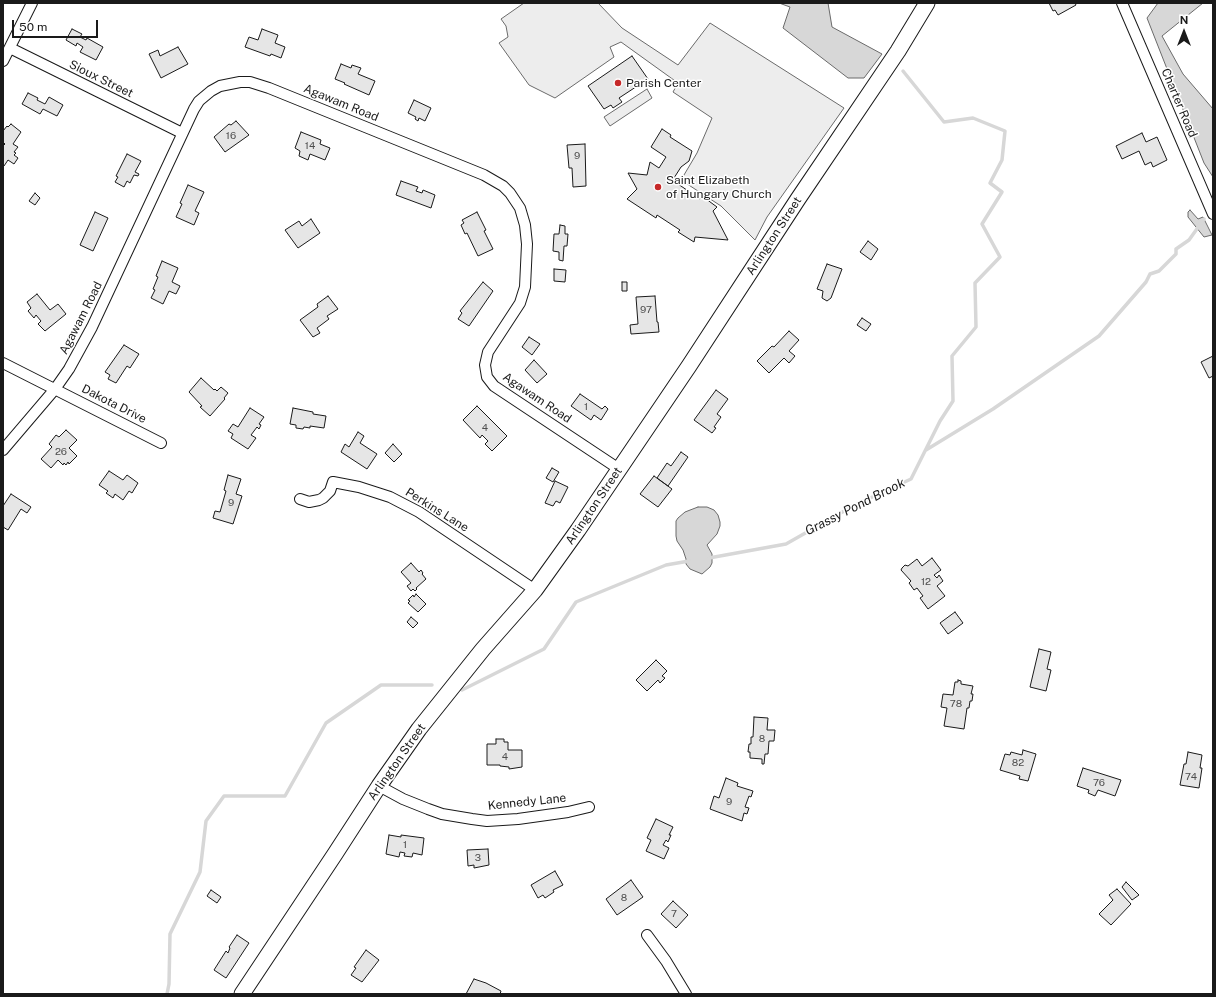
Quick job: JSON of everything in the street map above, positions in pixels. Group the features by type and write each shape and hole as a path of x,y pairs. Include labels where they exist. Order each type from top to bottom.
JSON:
{"street":[{"path":"3,61 32,3"},
{"name":"Arlington Street","path":"242,994 379,786 419,729 473,661 535,590 619,469 898,51 927,3"},
{"name":"Charter Road","path":"1122,3 1213,214"},
{"name":"Sioux Street","path":"10,48 182,133"},
{"name":"Agawam Road","path":"3,450 55,389 69,369 92,327 182,133 199,101 220,86 229,83 250,82 269,88 484,175 502,186 516,200 525,225 527,244 524,288 520,303 488,352 485,365 487,377 494,386 619,469"},
{"name":"Dakota Drive","path":"3,363 161,443"},
{"name":"Perkins Lane","path":"300,499 309,502 318,500 327,495 333,482 359,487 390,497 418,512 535,590"},
{"name":"Kennedy Lane","path":"379,786 421,807 442,814 472,819 518,819 568,812 589,807"},
{"path":"647,935 666,961 686,994"}],"shaded area":[{"path":"524,3 598,3 622,28 678,65 710,23 844,108 767,217 755,240 721,206 681,180 697,153 712,118 673,92 678,83 621,42 610,47 614,57 555,98 529,85 499,43 508,37 506,26 501,19"},
{"path":"779,3 828,3 832,27 882,54 864,78 848,78 783,28 790,7"},
{"path":"1158,3 1203,3 1162,36 1183,74 1213,109 1213,177 1204,163 1147,18"},
{"path":"647,89 652,98 610,126 604,117"},
{"path":"1190,210 1198,219 1203,217 1212,235 1204,237 1188,217 1188,212"},
{"path":"698,507 707,507 714,510 718,515 720,522 717,534 707,545 712,554 712,563 710,567 702,574 690,569 686,564 683,550 677,541 676,536 676,521 678,518 685,512"}],"building":[{"path":"1049,3 1075,3 1076,5 1058,15 1055,10 1053,11"},
{"path":"72,29 82,34 80,37 86,40 87,38 103,47 96,60 80,52 83,47 77,43 76,46 66,40"},
{"path":"262,29 278,35 275,43 285,47 281,58 271,54 270,56 245,47 249,37 258,40"},
{"path":"178,47 188,64 161,78 149,54 158,50 160,56"},
{"name":"Parish Center","path":"632,56 648,79 619,98 622,102 613,108 611,105 604,109 588,86"},
{"path":"341,64 351,68 352,65 361,68 358,74 375,81 369,95 335,79"},
{"path":"28,93 38,98 37,100 45,104 49,97 63,105 57,116 43,109 40,114 22,104"},
{"path":"414,100 431,108 425,121 419,118 418,121 415,119 416,117 408,113"},
{"path":"236,121 249,135 225,152 214,137 229,124 231,125"},
{"path":"11,124 21,132 13,144 18,147 14,152 16,153 14,155 18,158 14,164 8,160 4,166 3,146 5,144 3,142 3,131"},
{"name":"Saint Elizabeth of Hungary Church","path":"662,129 671,135 670,137 692,151 689,161 681,167 674,178 680,181 678,184 700,199 702,196 717,207 713,211 728,240 695,237 694,242 678,232 680,230 657,215 656,218 627,199 637,189 628,173 647,175 650,162 659,168 666,157 651,147"},
{"path":"301,132 321,140 320,144 330,148 325,160 310,154 308,160 299,156 300,151 295,148"},
{"path":"1142,133 1146,142 1157,137 1167,160 1153,167 1151,162 1145,165 1139,151 1122,159 1116,146"},
{"path":"585,144 586,186 573,187 572,168 569,168 567,145"},
{"path":"127,154 141,161 135,172 139,174 138,176 134,175 130,183 127,181 124,187 115,182 118,177 116,176"},
{"path":"401,181 418,187 416,191 422,193 423,190 435,195 431,208 396,195"},
{"path":"188,185 204,192 195,211 199,213 194,225 176,217"},
{"path":"35,193 40,198 35,205 29,201"},
{"path":"95,212 108,218 93,251 80,245"},
{"path":"477,212 493,249 478,256 467,233 465,234 461,225 464,223 462,220"},
{"path":"311,219 320,233 298,248 285,230 299,221 302,226"},
{"path":"560,225 565,226 565,234 568,234 567,246 564,246 563,261 559,260 559,252 553,251 554,234 559,234"},
{"path":"868,241 878,249 871,260 860,252"},
{"path":"162,261 178,268 172,282 180,286 176,294 169,291 163,304 151,298 155,290 153,289 158,277 156,276"},
{"path":"827,264 842,269 831,298 827,301 822,298 823,291 817,289"},
{"path":"554,269 566,270 565,282 554,281"},
{"path":"483,282 493,291 469,326 458,319 462,313 460,311"},
{"path":"622,282 627,282 627,291 622,291"},
{"path":"37,294 50,310 58,304 66,314 45,331 38,324 41,321 36,315 34,318 28,311 31,308 27,302"},
{"path":"328,296 338,309 327,316 329,319 317,328 320,333 313,337 300,320 318,307 317,304"},
{"path":"655,296 659,332 631,334 630,325 638,324 636,297"},
{"path":"862,318 871,324 866,331 857,325"},
{"path":"789,331 799,340 789,351 795,356 789,363 784,358 769,373 757,361 772,346 774,347"},
{"path":"529,337 540,344 532,355 522,347"},
{"path":"124,345 139,354 130,368 127,366 116,383 108,379 110,375 105,372"},
{"path":"1213,356 1213,376 1209,378 1201,362"},
{"path":"534,360 547,374 537,383 525,370"},
{"path":"201,378 214,390 215,389 217,391 221,387 228,393 224,398 225,399 210,416 200,407 202,406 189,392"},
{"path":"716,390 728,399 717,414 721,417 712,433 694,420"},
{"path":"580,394 602,409 605,406 608,409 601,420 594,415 591,420 571,406"},
{"path":"477,406 507,436 492,451 485,444 488,441 482,435 480,438 463,420"},
{"path":"250,408 264,417 259,424 261,425 259,429 257,427 251,435 256,438 248,449 231,438 233,434 228,431 233,424 238,427"},
{"path":"293,408 326,416 324,428 310,426 310,428 304,427 303,429 296,428 296,425 290,424"},
{"path":"66,430 77,440 69,448 77,456 66,465 64,463 63,465 58,460 51,468 41,459 52,447 49,444 56,435 59,437"},
{"path":"358,432 364,436 360,443 377,454 367,469 341,452 345,444 349,447"},
{"path":"393,444 402,454 394,462 385,453"},
{"path":"681,452 688,457 668,486 657,478 667,463 671,466"},
{"path":"552,468 559,472 553,482 546,478"},
{"path":"109,471 123,480 127,475 138,483 132,493 129,491 123,500 115,494 113,498 106,493 108,491 99,485"},
{"path":"228,475 241,479 236,494 242,496 233,524 213,518 215,511 220,512 226,491 224,490"},
{"path":"654,476 672,489 658,507 640,494"},
{"path":"555,481 568,487 560,503 556,501 553,506 545,503"},
{"path":"11,494 31,507 27,513 21,509 8,530 3,527 3,506"},
{"path":"932,558 941,570 934,575 937,578 939,575 943,581 937,586 945,596 928,609 920,598 923,596 917,588 914,590 909,583 911,581 901,570 905,565 908,566 917,559 922,566"},
{"path":"411,563 419,572 421,570 426,579 416,588 417,589 415,591 413,589 411,591 407,586 411,583 401,572"},
{"path":"416,594 426,604 418,612 408,603 410,601 408,600"},
{"path":"955,612 963,623 948,634 940,623"},
{"path":"411,617 418,623 413,628 407,622"},
{"path":"1039,649 1051,652 1047,669 1051,670 1046,691 1030,687"},
{"path":"656,660 667,671 662,676 665,678 660,683 658,680 647,691 636,680"},
{"path":"958,680 961,681 961,684 973,686 971,694 973,694 972,701 970,701 969,708 967,708 964,729 944,726 947,708 941,707 943,694 953,695 955,682 958,682"},
{"path":"754,717 768,718 767,730 775,730 774,741 769,741 768,754 765,754 764,764 762,764 762,759 750,758 750,752 748,752 749,744 751,744 751,737 753,737"},
{"path":"496,739 504,739 504,742 508,742 508,750 522,750 522,767 509,769 509,767 500,765 487,765 487,744 496,744"},
{"path":"1023,750 1036,754 1028,781 1019,779 1020,776 1000,770 1005,754 1010,755 1011,752 1022,755"},
{"path":"1188,752 1202,755 1199,788 1180,785"},
{"path":"1083,768 1121,780 1115,796 1098,790 1095,796 1088,793 1089,790 1077,786"},
{"path":"726,778 738,783 737,786 753,791 751,797 749,796 745,807 749,808 747,814 744,813 742,821 710,809 714,796 719,798"},
{"path":"656,819 673,827 669,835 671,835 668,842 666,840 663,845 669,848 664,859 646,851 651,840 647,838"},
{"path":"389,835 424,838 422,855 413,853 412,857 404,856 405,853 400,852 399,857 386,854"},
{"path":"488,849 489,865 474,868 474,865 468,866 467,850"},
{"path":"555,871 563,885 553,890 554,892 545,898 543,895 538,898 531,885"},
{"path":"631,880 643,897 617,915 606,899"},
{"path":"1126,882 1139,895 1132,900 1122,887"},
{"path":"1117,889 1131,904 1111,925 1099,914 1113,900 1109,895"},
{"path":"211,890 221,897 217,903 207,896"},
{"path":"673,901 688,915 676,928 661,914"},
{"path":"237,935 249,943 226,978 214,970 226,951 228,953 229,947"},
{"path":"366,950 379,960 362,982 351,975 356,968 354,967"},
{"path":"474,979 486,983 501,991 500,994 466,994"}],"waterway":[{"name":"Grassy Pond Brook","path":"709,558 786,544 853,506 911,479 940,421 953,401 952,356 976,327 975,283 1000,257 982,224 1002,192 990,183 1002,160 1005,131 973,118 944,122 903,71"},
{"path":"926,450 993,409 1099,336 1146,282 1150,274 1159,271 1176,254 1176,249 1189,240 1204,219"},
{"name":"Grassy Pond Brook","path":"462,690 544,649 576,602 666,565 689,561"},
{"name":"Grassy Pond Brook","path":"167,994 169,984 170,934 200,872 206,821 224,796 285,796 326,723 381,685 432,685"}],"place":[{"name":"Parish Center","path":"618,83"},
{"name":"Saint Elizabeth of Hungary Church","path":"658,187"}]}
